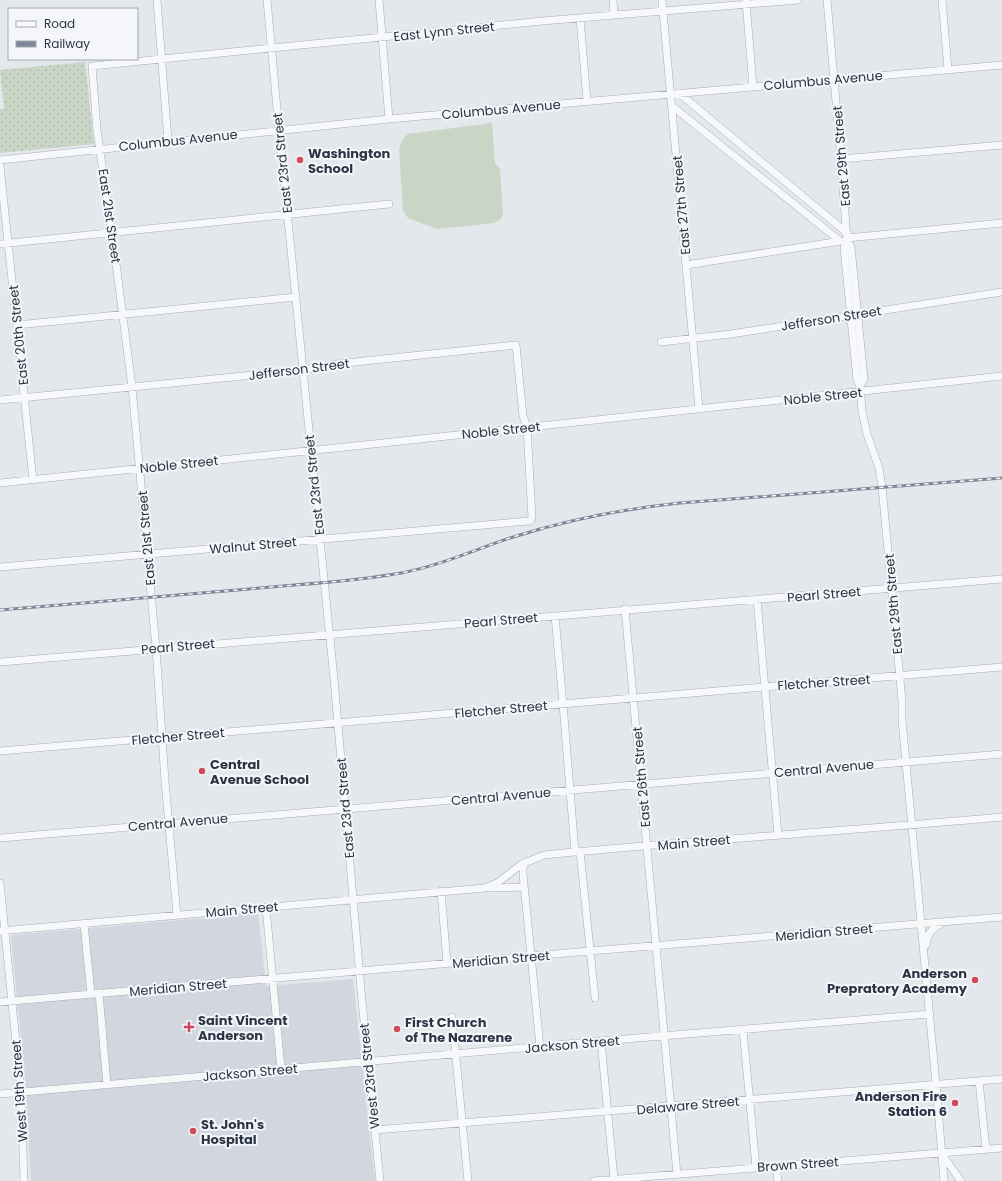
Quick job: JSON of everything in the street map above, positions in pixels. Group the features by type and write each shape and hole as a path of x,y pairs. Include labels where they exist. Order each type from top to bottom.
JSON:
{"street":[{"path":"157,0 168,142"},
{"name":"East 23rd Street","path":"267,0 330,634 359,971"},
{"path":"379,0 389,119"},
{"path":"613,0 614,15"},
{"name":"East 27th Street","path":"662,0 699,409"},
{"name":"East Lynn Street","path":"92,66 580,18 663,12 746,2 798,0"},
{"name":"East 29th Street","path":"827,0 841,159 845,238 851,247 857,380 861,389 862,411 867,434 880,474 925,961"},
{"path":"942,0 948,70"},
{"path":"746,2 753,87"},
{"path":"580,18 587,102"},
{"name":"Columbus Avenue","path":"0,160 389,119 1002,65"},
{"name":"East 21st Street","path":"92,66 97,130 132,387 148,554 169,823 178,916"},
{"path":"679,93 845,238"},
{"path":"672,106 845,238"},
{"path":"841,159 1002,145"},
{"name":"East 20th Street","path":"0,166 33,480"},
{"path":"0,244 389,204"},
{"path":"686,265 845,238 1002,223"},
{"name":"Jefferson Street","path":"661,342 731,334 1002,292"},
{"path":"17,325 296,297"},
{"name":"Jefferson Street","path":"0,400 303,370 336,364 516,345 522,416 527,427"},
{"name":"Noble Street","path":"0,483 699,409 861,389 1002,376"},
{"name":"Walnut Street","path":"0,567 529,521 532,517 527,427"},
{"name":"Pearl Street","path":"0,662 1002,579"},
{"path":"757,599 778,835"},
{"name":"East 26th Street","path":"626,609 677,1174"},
{"path":"555,616 564,704 570,790 590,951 594,998"},
{"name":"Fletcher Street","path":"0,752 338,722 1002,667"},
{"name":"Central Avenue","path":"0,838 1002,754"},
{"name":"Main Street","path":"485,888 497,883 518,866 544,855 1002,817"},
{"path":"526,862 523,872 524,887 540,1047"},
{"name":"West 19th Street","path":"0,884 3,930 12,1000 21,1092 24,1181"},
{"name":"Main Street","path":"3,930 178,916 441,891 524,887"},
{"path":"441,891 447,963"},
{"path":"266,907 281,1069"},
{"name":"Meridian Street","path":"0,1002 1002,917"},
{"path":"944,1181 925,961 928,935 939,925 951,922"},
{"path":"84,924 91,994"},
{"name":"West 23rd Street","path":"359,971 380,1181"},
{"path":"99,993 108,1085"},
{"name":"Jackson Street","path":"0,1094 368,1061 930,1014"},
{"path":"452,1017 468,1181"},
{"path":"743,1030 756,1168"},
{"path":"601,1041 608,1111 612,1180"},
{"name":"Delaware Street","path":"374,1130 1002,1079"},
{"path":"979,1081 986,1149"},
{"name":"Brown Street","path":"594,1181 1002,1148"},
{"path":"941,1153 962,1181"},
{"path":"776,1166 778,1181"},
{"path":"694,1173 695,1181"}],"shaded area":[{"name":"Saint Vincent Anderson","path":"258,913 266,986 353,979 375,1181 31,1181 25,1078 11,938 14,935"}],"green space":[{"path":"85,62 94,144 0,153 0,109 4,109 0,70"},
{"path":"492,123 495,163 500,169 503,214 501,219 495,223 437,229 408,218 403,211 399,148 403,139 408,134"}],"railway":[{"path":"0,610 363,579 401,573 429,566 510,538 552,526 594,516 658,505 1002,478"}],"place":[{"name":"Washington School","path":"300,160"},
{"name":"Central Avenue School","path":"202,771"},
{"name":"Anderson Prepratory Academy","path":"975,980"},
{"name":"Saint Vincent Anderson","path":"189,1027"},
{"name":"First Church of The Nazarene","path":"397,1029"},
{"name":"Anderson Fire Station 6","path":"955,1103"},
{"name":"St. John's Hospital","path":"193,1131"}]}
